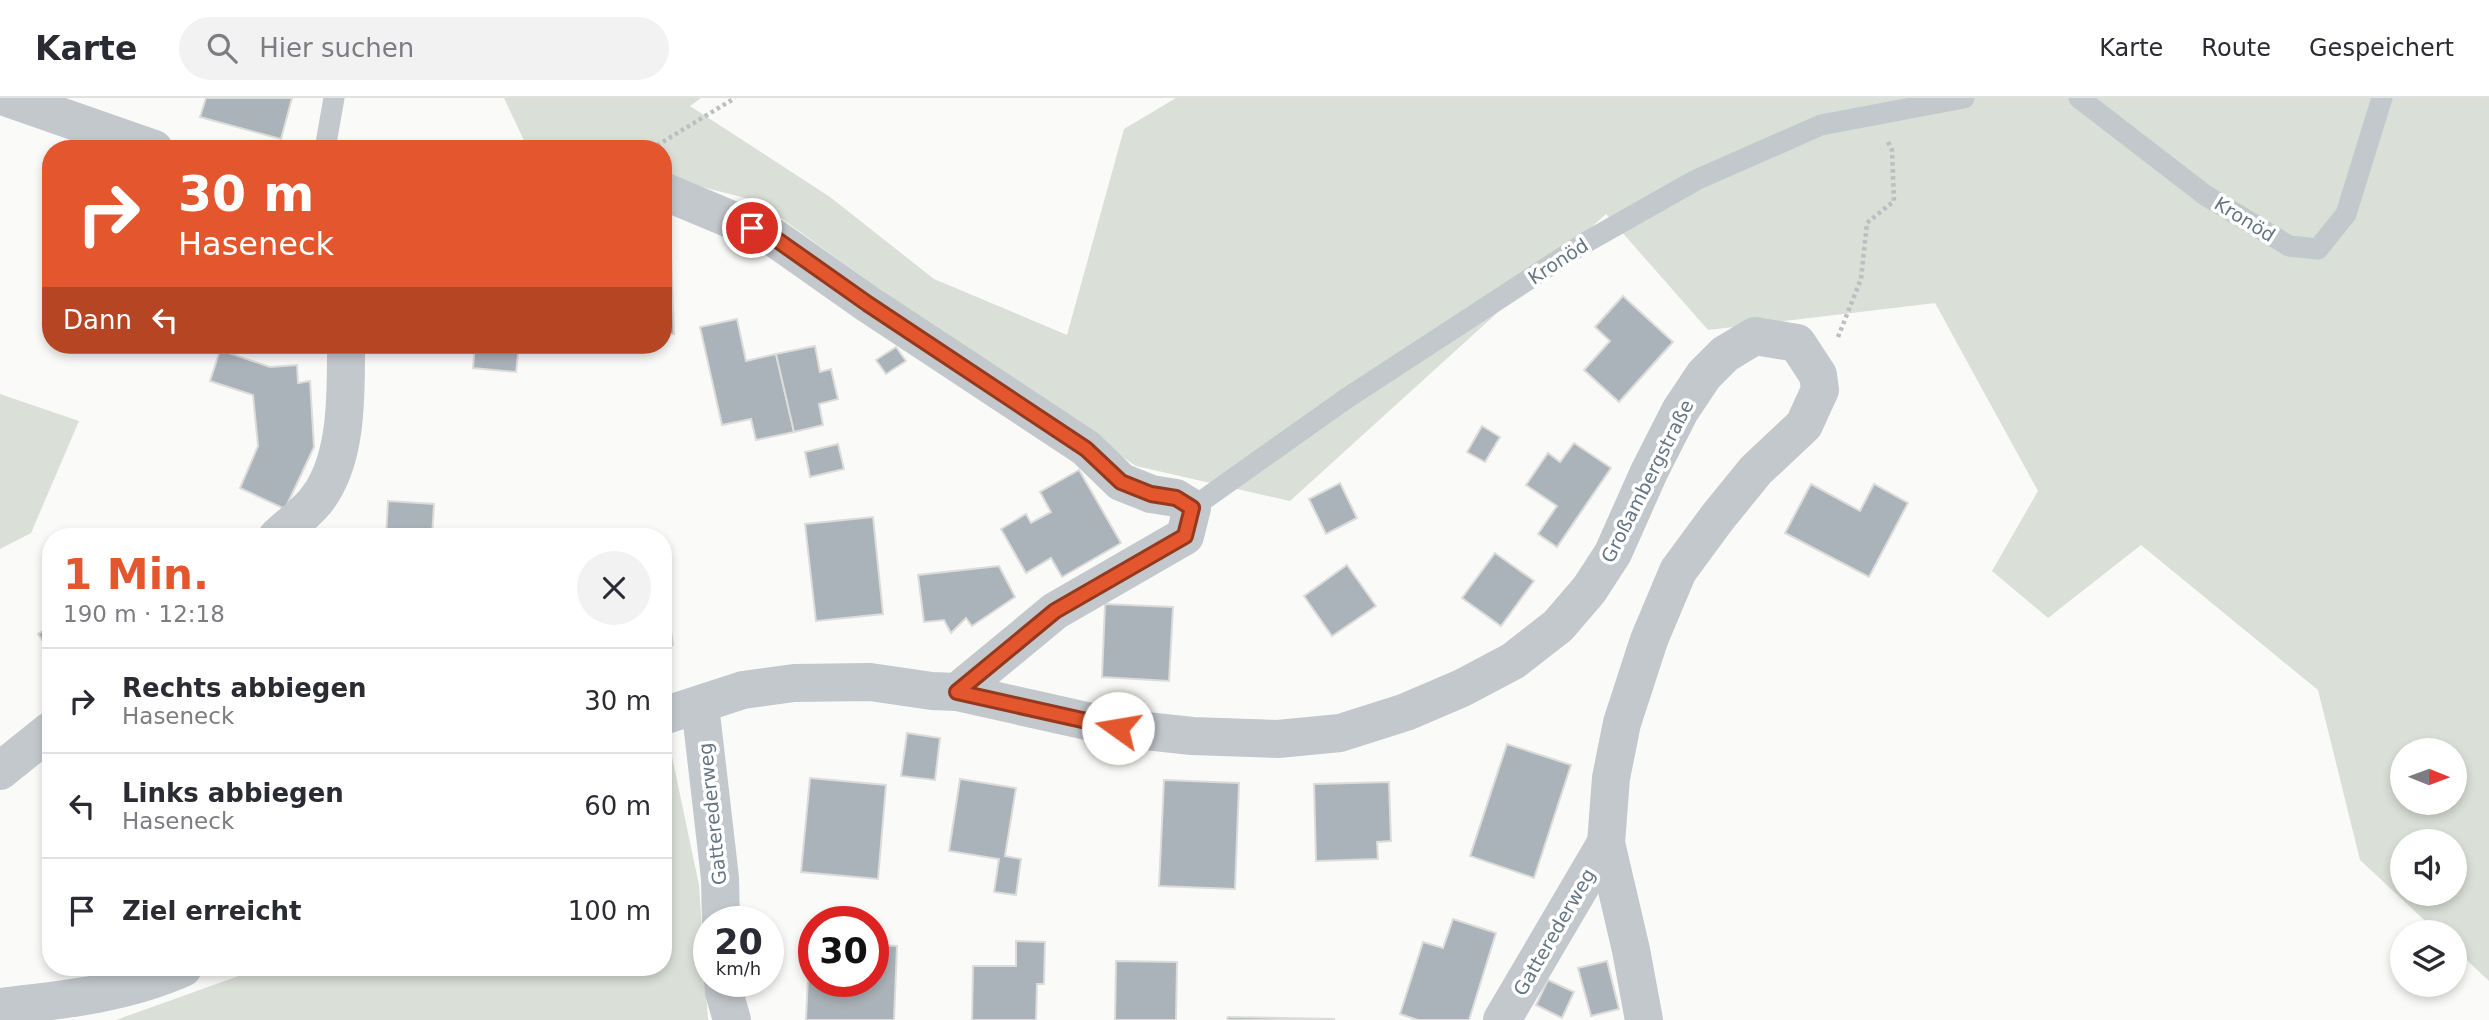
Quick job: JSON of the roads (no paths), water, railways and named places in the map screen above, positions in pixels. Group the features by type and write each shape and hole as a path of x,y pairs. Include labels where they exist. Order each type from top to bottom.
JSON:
{"street":[{"path":"8,98 128,140"},
{"path":"672,195 773,237 868,304 1086,449 1121,482 1151,494 1176,498 1192,508 1185,536 1055,611 957,692"},
{"name":"Großambergstraße","path":"672,713 743,690 794,683 870,682 957,692 1118,728 1192,736 1278,739 1340,733 1406,712 1462,688 1513,661 1559,626 1589,590 1613,553 1648,472 1680,411 1704,375 1725,354 1755,336 1797,343 1818,375 1820,390 1804,425 1756,470 1678,571 1663,603 1622,723 1611,778 1606,843"},
{"path":"287,528 314,503 338,460 346,391 346,354"},
{"name":"Gatterederweg","path":"701,705 721,906"},
{"path":"0,771 42,737"},
{"path":"1606,843 1644,1020"},
{"name":"Gatterederweg","path":"1502,1020 1606,843"},
{"path":"0,1007 71,999 115,990 158,976"},
{"path":"725,997 732,1020"}],"lane":[{"path":"327,140 334,98"},
{"name":"Kronöd","path":"1192,508 1347,398 1583,244 1696,180 1821,125 1964,98"},
{"name":"Kronöd","path":"2079,98 2205,195 2289,247 2318,249 2346,214 2382,98"}]}
